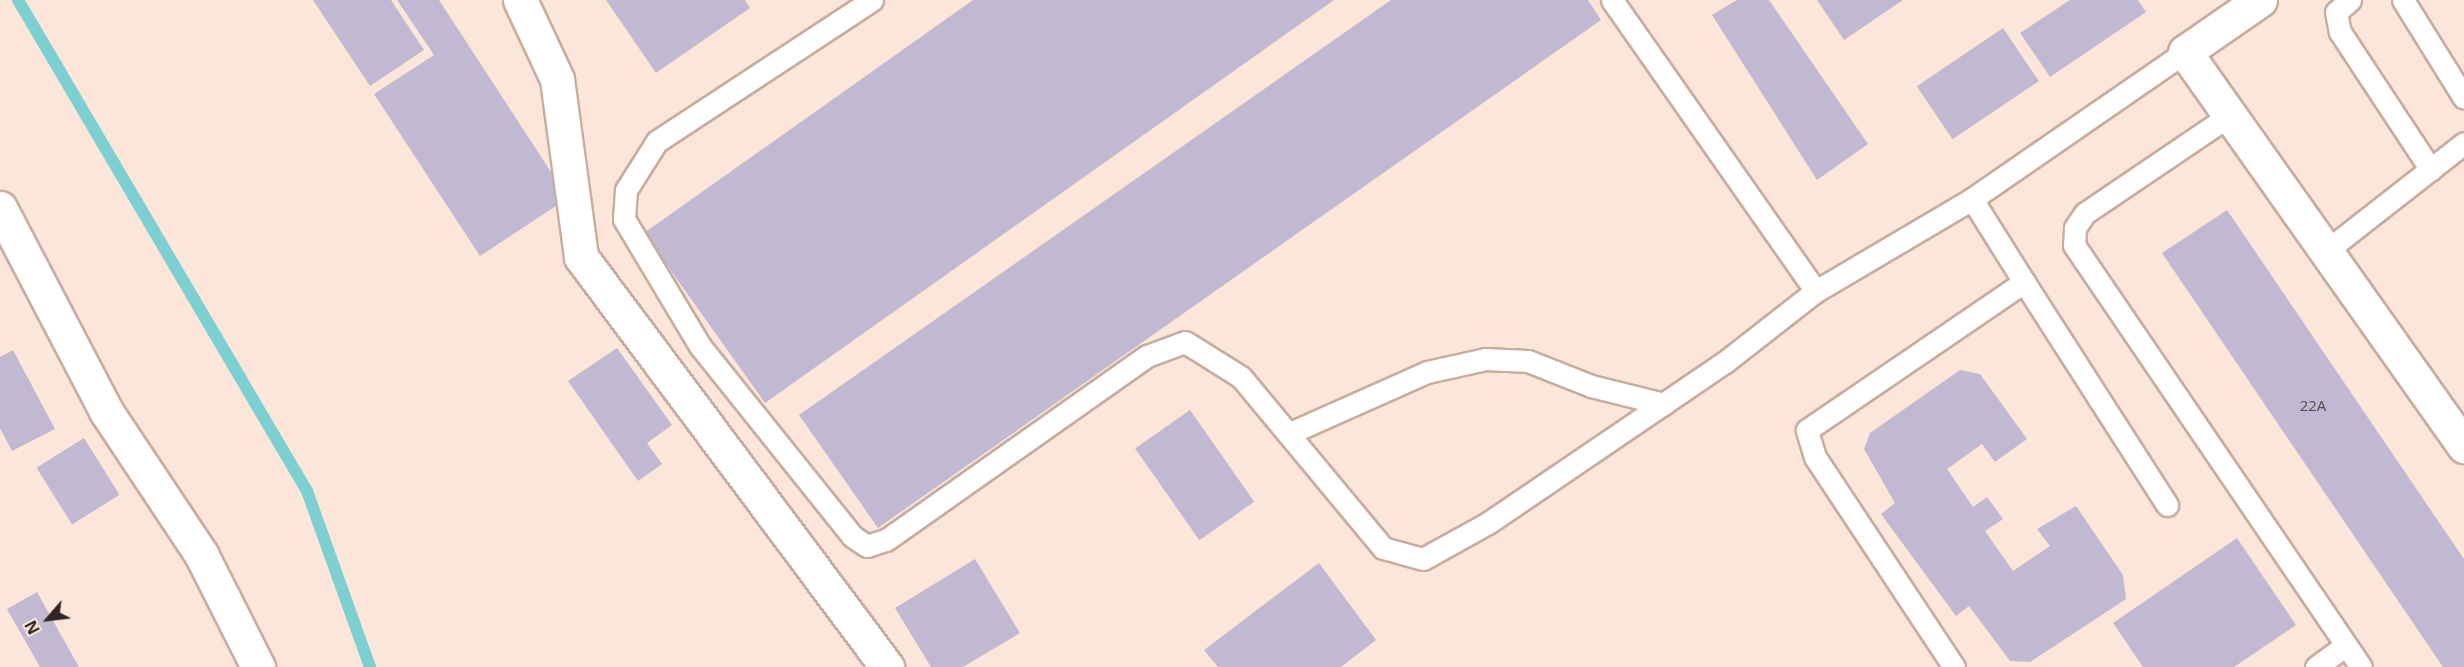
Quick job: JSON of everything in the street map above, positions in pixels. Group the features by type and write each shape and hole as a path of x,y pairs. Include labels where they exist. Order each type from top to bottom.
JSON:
{"street":[{"path":"520,0 557,80 581,257 887,667"},
{"path":"2260,0 2185,52 2464,446"},
{"path":"0,208 106,411 201,554 258,667"}],"lane":[{"path":"872,0 657,141 626,189 624,219 700,346 852,537 867,546 886,540 1147,356 1185,342 1241,377 1290,433 1383,548 1422,560 1488,523 1664,404 1816,291 1972,199 2185,52"},
{"path":"1612,0 1816,291"},
{"path":"2350,0 2336,12 2340,32 2432,170"},
{"path":"2403,0 2464,98"},
{"path":"2230,115 2085,213 2075,228 2074,245 2361,667"},
{"path":"2326,252 2464,143"},
{"path":"1972,199 2166,505"},
{"path":"1954,667 1815,457 1807,430 2024,282"},
{"path":"1290,433 1427,372 1485,359 1528,361 1590,386 1664,404"},
{"path":"2316,667 2346,645"}],"building":[{"path":"313,0 391,0 424,50 370,86"},
{"path":"397,0 439,0 568,198 480,256 374,94 434,55"},
{"path":"606,0 745,0 750,8 656,73"},
{"path":"973,0 1334,0 765,403 644,233"},
{"path":"1391,0 1588,0 1601,20 878,528 799,415"},
{"path":"1737,0 1769,0 1868,144 1817,180 1712,15"},
{"path":"1817,0 1903,0 1844,40"},
{"path":"2070,0 2138,0 2146,12 2050,77 2020,33"},
{"path":"2003,28 2039,81 1953,139 1917,86"},
{"path":"2227,210 2464,559 2464,667 2443,667 2162,253"},
{"path":"617,348 672,425 647,443 662,464 638,481 568,381"},
{"path":"13,350 55,429 12,451 0,428 0,357"},
{"path":"1960,370 1980,374 2027,439 1995,462 1982,444 1947,469 1973,507 1987,497 2003,519 1985,531 2013,571 2050,546 2037,529 2076,506 2123,575 2126,599 2030,662 2010,661 1969,606 1956,616 1881,514 1895,503 1864,449 1870,433"},
{"path":"1190,410 1254,502 1199,540 1135,448"},
{"path":"84,438 120,495 72,524 37,468"},
{"path":"2237,538 2296,625 2234,667 2143,667 2113,623"},
{"path":"975,559 1020,633 963,667 931,667 895,608"},
{"path":"1319,563 1376,640 1341,667 1218,667 1204,650"},
{"path":"37,592 79,667 40,667 7,609"}],"waterway":[{"path":"18,0 307,491 370,667"}]}
